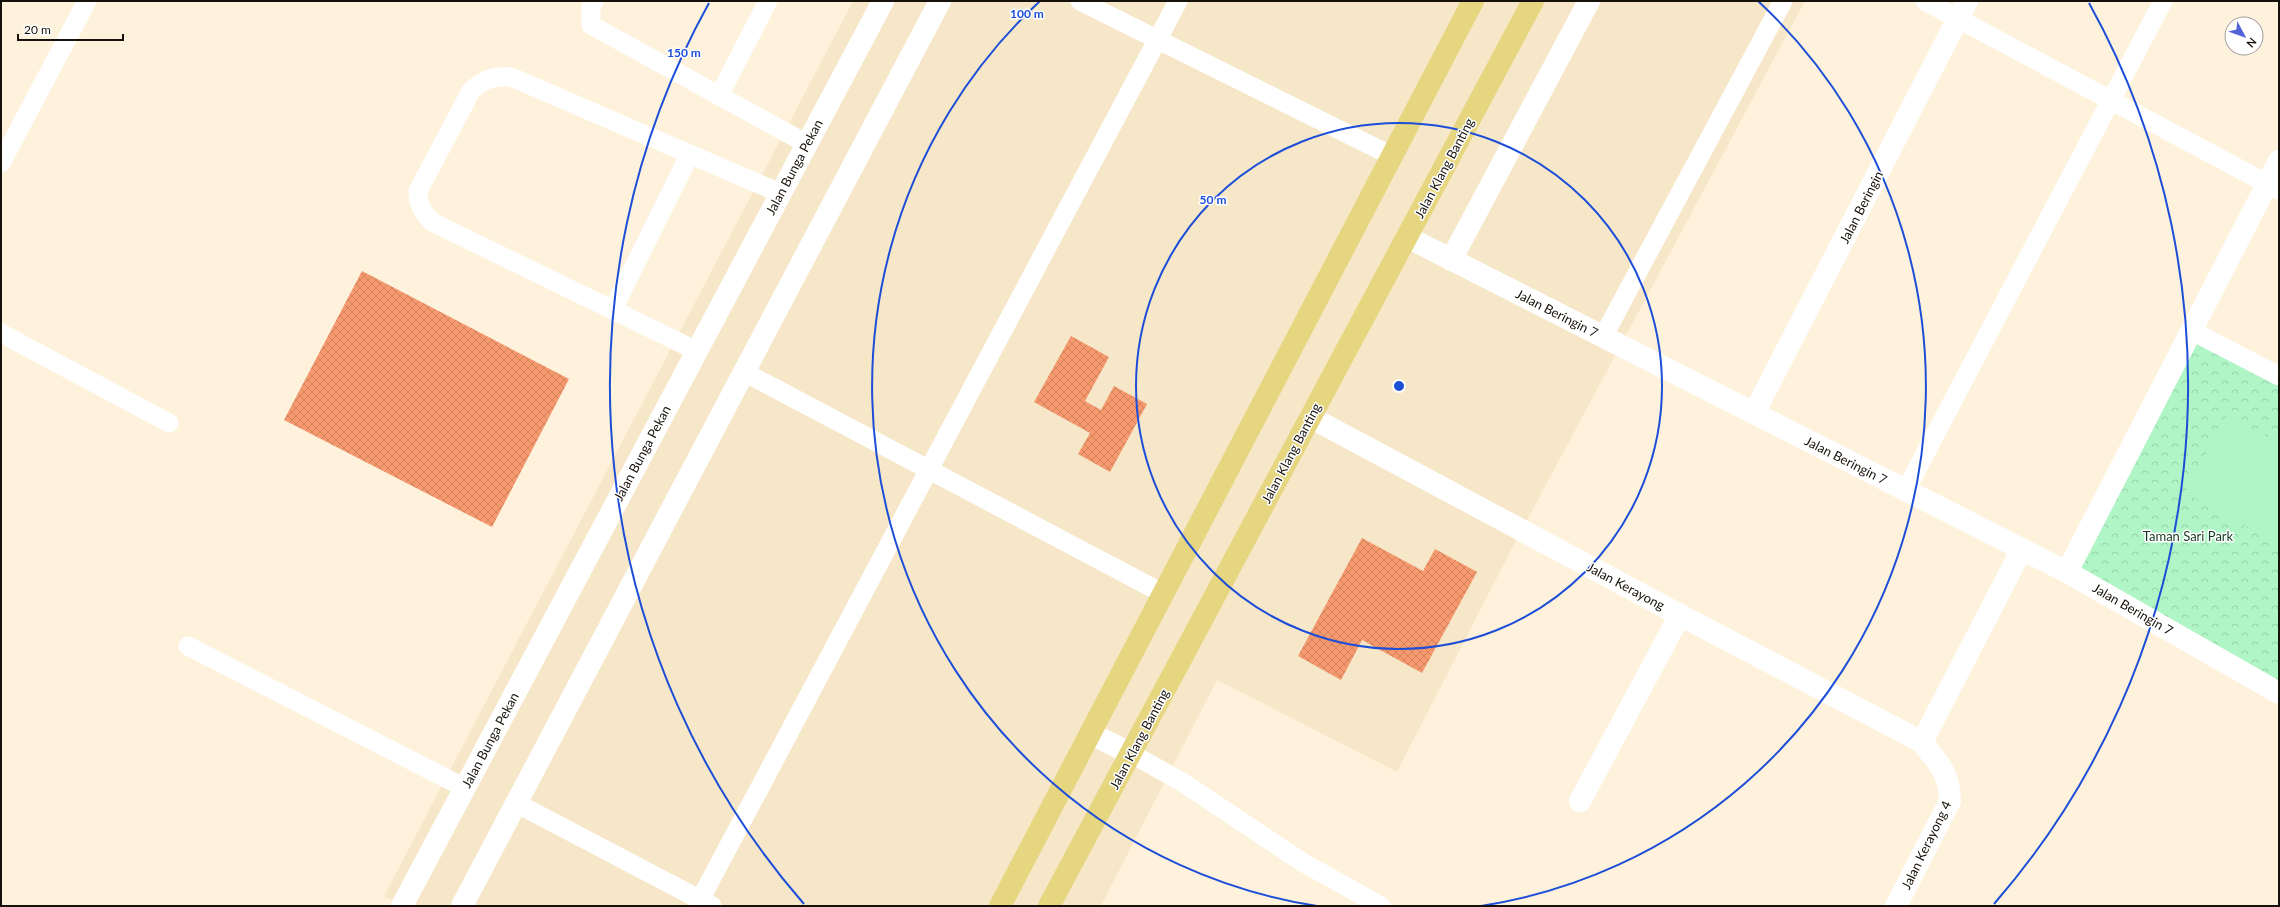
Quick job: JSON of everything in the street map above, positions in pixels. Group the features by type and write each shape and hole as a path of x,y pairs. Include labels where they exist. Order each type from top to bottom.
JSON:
{"highway":[{"path":"1000,906 1473,1"},
{"name":"Jalan Klang Banting","path":"1049,906 1132,754 1310,417 1533,1"}],"street":[{"name":"Jalan Bunga Pekan","path":"402,906 882,1"},
{"path":"462,906 940,1"},
{"path":"1451,260 1590,1"},
{"name":"Jalan Beringin","path":"1754,413 1962,10"},
{"path":"2067,572 2192,331 2273,187 2279,161"},
{"name":"Jalan Beringin 7","path":"1407,237 2067,572 2279,693"},
{"name":"Jalan Kerayong","path":"1310,417 1680,615 1922,742 1936,762"},
{"path":"1922,742 2022,549"},
{"path":"1580,801 1680,615"},
{"path":"1091,734 1132,754"},
{"name":"Jalan Kerayong 4","path":"1896,906 1950,801 1950,783 1945,773 1936,762"}],"lane":[{"path":"3,154 87,1"},
{"path":"594,1 591,7 591,25 720,94 807,144"},
{"path":"720,94 768,1"},
{"path":"1080,1 1392,156"},
{"path":"516,803 706,903 928,470 1178,1"},
{"path":"1603,337 1783,1"},
{"path":"1925,1 1962,10 2110,100 2273,187"},
{"path":"1906,490 2163,1"},
{"path":"697,351 432,222 423,212 418,202 418,191 471,91 483,80 497,76 511,77 780,194"},
{"path":"613,309 690,154"},
{"path":"2192,331 2279,376"},
{"path":"1,333 169,423"},
{"path":"744,372 1164,594"},
{"path":"188,646 464,788"},
{"path":"1132,754 1182,782 1302,862 1381,906"}],"shaded area":[{"path":"853,1 1805,1 1509,554 1397,772 1217,680 1101,906 404,906 384,896"}],"green space":[{"name":"Taman Sari Park","path":"2192,331 2279,376 2279,693 2067,572"},
{"path":"2227,415 2279,443 2279,544 2185,493"}],"building":[{"path":"362,271 569,379 492,527 284,420"},
{"path":"1071,336 1109,357 1085,401 1101,410 1114,386 1147,404 1110,472 1078,454 1090,433 1034,402"},
{"path":"1362,538 1423,571 1435,549 1477,572 1422,673 1362,640 1341,680 1298,656"}]}
